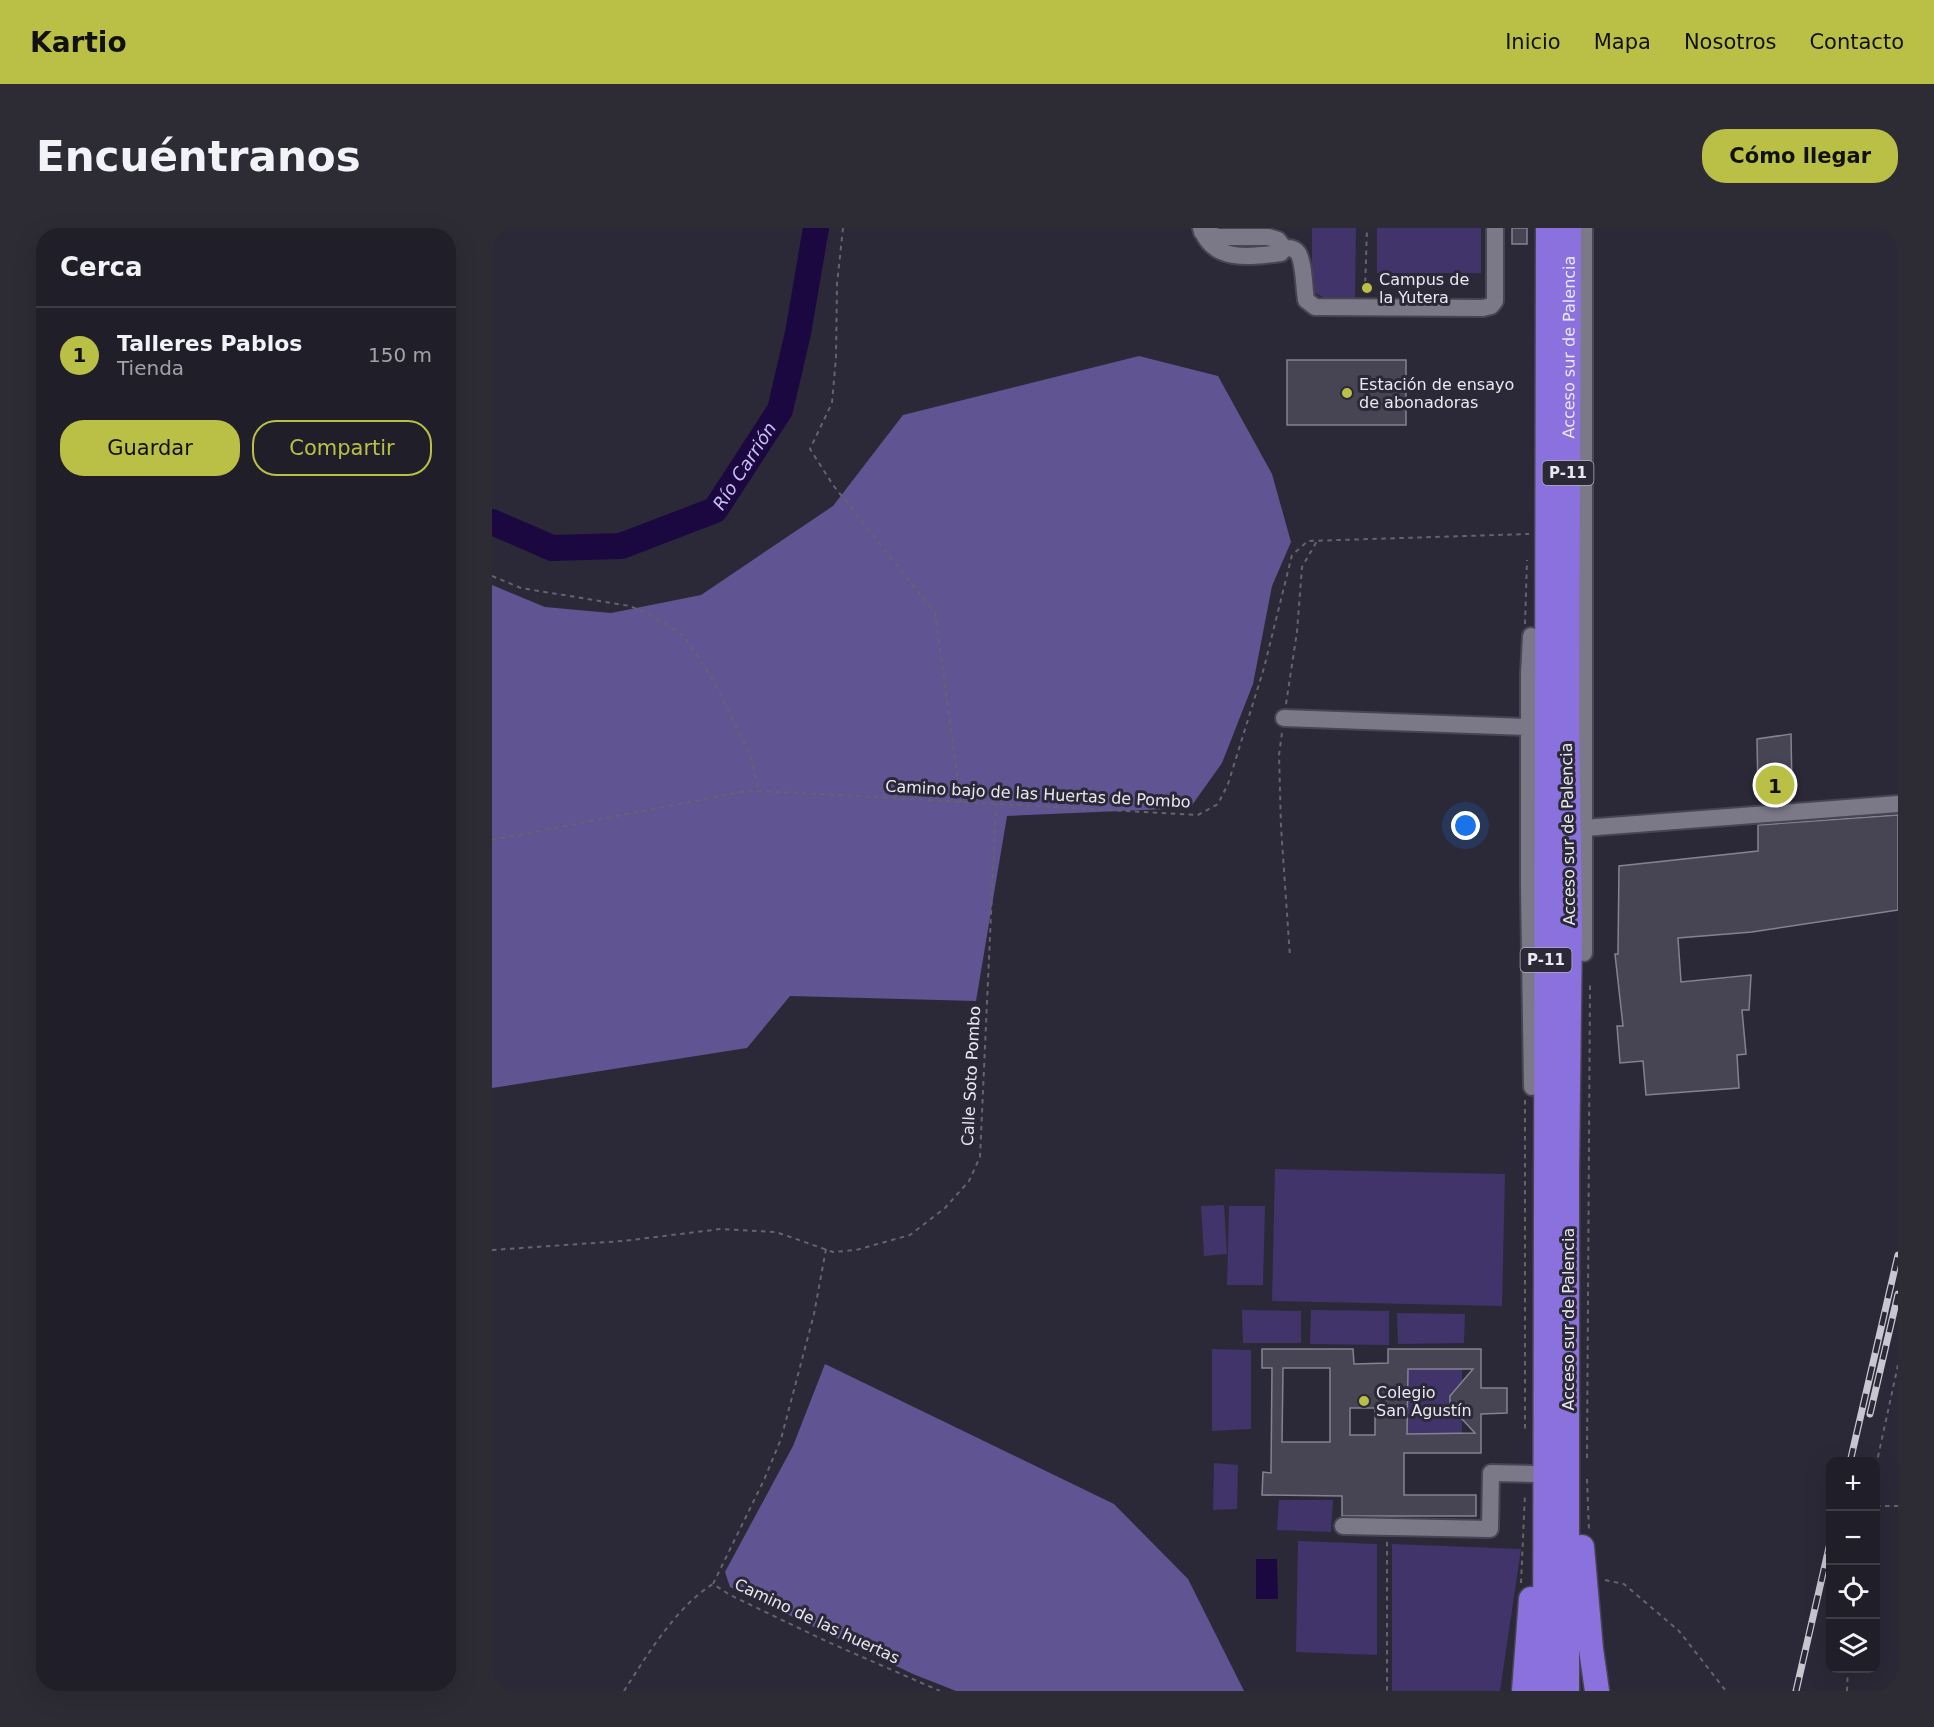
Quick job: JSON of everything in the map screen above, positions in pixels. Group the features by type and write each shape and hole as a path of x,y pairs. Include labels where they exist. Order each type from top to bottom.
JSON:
{"highway":[{"name":"Acceso sur de Palencia","path":"1545,1691 1548,228"},
{"name":"Acceso sur de Palencia","path":"1567,1691 1567,1171 1570,930 1567,730 1569,228"},
{"path":"1531,636 1534,551 1546,480"},
{"path":"1584,953 1578,1092 1567,1171 1579,1246 1579,1400 1583,1567 1597,1691"},
{"path":"1532,1087 1535,1179 1546,1234"},
{"path":"1524,1691 1533,1575 1535,1325 1546,1259"}],"lane":[{"path":"1201,230 1211,246 1223,254 1281,254 1284,248 1297,251 1306,300 1315,307 1483,308 1491,306 1495,301 1495,228"},
{"path":"1584,228 1584,953"},
{"path":"1531,636 1529,727 1532,1087"},
{"path":"1284,718 1529,727"},
{"path":"1584,828 1898,804"},
{"path":"1343,1526 1490,1529 1491,1473 1535,1474"}],"path":[{"path":"843,228 837,284 836,357 832,403 810,449 833,485 935,613 961,801"},
{"path":"1365,307 1366,228"},
{"name":"Camino bajo de las Huertas de Pombo","path":"492,840 747,791 1198,815 1218,804 1228,784 1264,668 1292,555 1308,541 1538,533"},
{"path":"1290,957 1281,827 1279,755 1297,632 1302,567 1317,541"},
{"path":"492,576 520,588 630,606 651,615 684,636 715,683 751,757 759,792"},
{"name":"Calle Soto Pombo","path":"492,1250 623,1241 722,1230 776,1232 833,1252 856,1250 910,1235 945,1208 969,1181 980,1157 996,803"},
{"name":"Camino de las huertas","path":"826,1249 814,1314 781,1439 764,1480 713,1584 730,1595 789,1623 932,1690 940,1691"},
{"path":"1877,1457 1898,1365"},
{"path":"1880,1506 1898,1506"},
{"path":"1385,1527 1388,1551 1388,1691"},
{"path":"1603,1579 1623,1584 1679,1630 1726,1691"},
{"path":"624,1691 674,1620 699,1593 713,1584"},
{"path":"1847,1691 1848,1673"}],"shaded area":[{"path":"1312,228 1356,228 1355,298 1327,299 1315,293 1312,285"},
{"path":"1377,228 1481,228 1481,273 1377,273"},
{"path":"1139,356 1218,376 1272,474 1291,542 1272,586 1253,684 1222,763 1190,808 1007,816 976,1001 790,996 747,1048 492,1088 492,585 545,607 611,613 701,595 833,506 903,415"},
{"path":"1275,1169 1505,1174 1502,1306 1272,1301"},
{"path":"1224,1205 1227,1254 1204,1256 1201,1206"},
{"path":"1229,1206 1265,1206 1263,1285 1227,1285"},
{"path":"1242,1310 1301,1311 1301,1343 1243,1343"},
{"path":"1311,1310 1389,1311 1389,1345 1310,1344"},
{"path":"1397,1313 1465,1314 1464,1343 1398,1344"},
{"path":"1212,1349 1251,1350 1251,1429 1212,1431"},
{"path":"825,1364 1114,1504 1188,1579 1244,1691 956,1691 913,1674 730,1587 725,1572 793,1446"},
{"path":"1408,1369 1462,1369 1462,1389 1456,1389 1450,1396 1450,1406 1457,1413 1462,1413 1462,1433 1407,1434"},
{"path":"1214,1463 1238,1465 1237,1509 1213,1510"},
{"path":"1279,1500 1333,1500 1331,1532 1277,1530"},
{"path":"1298,1541 1377,1544 1377,1655 1296,1652"},
{"path":"1392,1544 1521,1549 1500,1691 1392,1691"},
{"path":"1256,1559 1277,1559 1278,1599 1256,1599"}],"building":[{"path":"1512,228 1527,228 1527,244 1512,244"},
{"name":"Estación de ensayo de abonadoras","path":"1287,360 1406,360 1406,425 1287,425"},
{"path":"1791,734 1792,790 1758,792 1757,739"},
{"path":"1898,815 1898,910 1752,932 1678,938 1681,982 1751,975 1749,1010 1742,1010 1746,1054 1737,1055 1739,1088 1646,1095 1643,1061 1620,1063 1617,1026 1623,1026 1615,954 1618,954 1619,866 1758,851 1758,825"},
{"path":"1262,1349 1353,1349 1354,1364 1388,1363 1388,1349 1481,1349 1481,1388 1507,1388 1507,1413 1481,1414 1481,1453 1404,1453 1404,1495 1476,1495 1476,1516 1342,1516 1342,1496 1262,1495 1263,1472 1271,1473 1272,1368 1262,1368","holes":["1283,1368 1330,1368 1330,1442 1282,1442","1408,1369 1473,1369 1450,1396 1450,1406 1475,1433 1407,1434","1350,1408 1375,1408 1375,1435 1350,1435"]}],"waterway":[{"name":"Río Carrión","path":"492,522 552,548 621,546 715,510 780,410 798,333 816,228"}],"railway":[{"path":"1851,1457 1898,1255"},
{"path":"1870,1414 1898,1294"},
{"path":"1796,1691 1826,1560"}],"place":[{"name":"Campus de la Yutera","path":"1367,288"},
{"name":"Estación de ensayo de abonadoras","path":"1347,393"},
{"name":"Talleres Pablos","path":"1775,785"},
{"name":"Colegio San Agustín","path":"1364,1401"}]}
